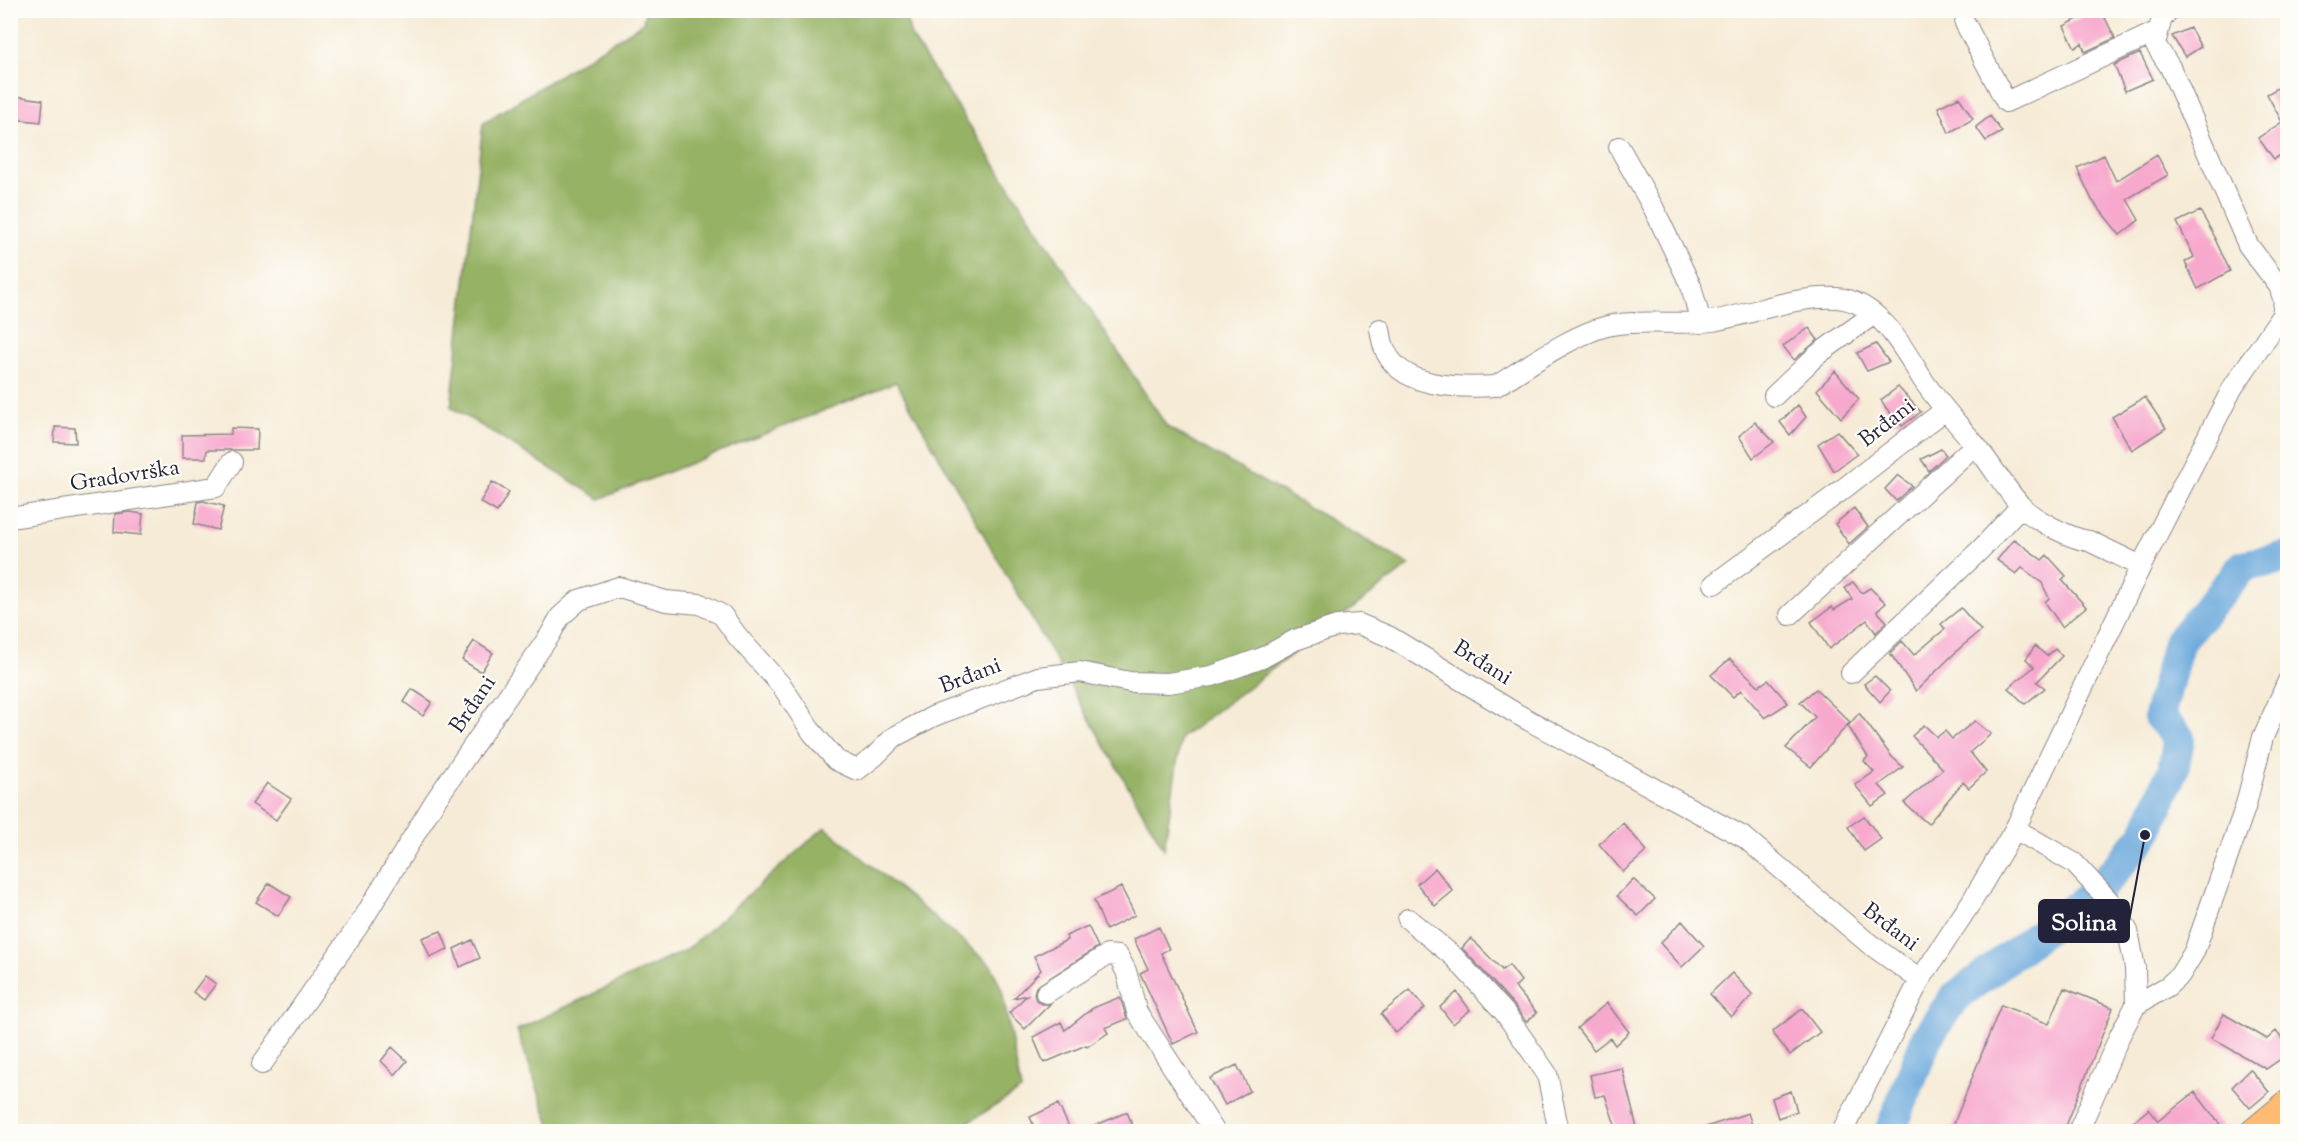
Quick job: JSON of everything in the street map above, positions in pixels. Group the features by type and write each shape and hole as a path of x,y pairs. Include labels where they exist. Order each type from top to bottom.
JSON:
{"main road":[{"path":"2253,1131 2288,1103"}],"street":[{"path":"1965,23 2006,102 2158,31 2162,18 2170,10"},
{"name":"Brđani","path":"1842,1131 1920,980 1972,901 2015,829 2141,566 2234,387 2284,320 2283,284 2248,245 2170,67 2155,44 2158,31"},
{"path":"1619,147 1654,209 1691,286 1701,323"},
{"name":"Brđani","path":"1380,329 1384,348 1395,366 1416,378 1445,385 1480,387 1496,386 1586,334 1612,326 1645,322 1701,323 1743,316 1811,299 1838,298 1859,303 1874,314 1902,345 1924,381 2021,506 2058,529 2081,540 2089,540 2141,566"},
{"path":"1774,396 1817,355 1874,314"},
{"name":"Brđani","path":"1714,584 1839,493 1946,410"},
{"path":"1790,615 1975,444"},
{"name":"Gradovrška","path":"10,518 216,487 232,462"},
{"path":"1851,673 1973,557 2021,506"},
{"name":"Brđani","path":"262,1064 363,919 435,801 544,644 560,616 579,600 619,587 666,601 700,604 722,615 738,637 782,686 812,732 836,760 857,770 876,756 894,737 934,716 1038,677 1080,672 1130,682 1167,683 1212,676 1262,658 1296,640 1337,626 1359,624 1390,637 1517,714 1745,838 1860,936 1920,980"},
{"path":"2136,1005 2168,986 2180,975 2194,952 2245,808 2263,737 2288,681"},
{"path":"2015,829 2074,863 2112,904 2128,931 2135,968 2136,1005 2120,1035 2078,1131"},
{"path":"1408,919 1454,957 1505,1013 1547,1074 1559,1131"},
{"path":"1046,993 1107,955 1118,956 1126,971 1137,1012 1215,1131"}],"green space":[{"path":"645,11 904,11 911,36 1167,427 1410,565 1181,738 1164,849 896,382 600,499 451,407 483,123 643,23"},
{"path":"825,827 991,965 1002,990 1021,1090 954,1131 552,1131 517,1030 686,950"}],"building":[{"path":"2095,10 2101,10 2115,38 2085,52 2082,43 2075,48 2064,26"},
{"path":"2190,28 2201,47 2185,57 2172,36"},
{"path":"2140,53 2153,79 2125,91 2114,65"},
{"path":"2288,82 2288,151 2274,159 2258,138 2282,122 2267,94"},
{"path":"15,96 43,100 41,122 13,119"},
{"path":"1959,97 1973,119 1949,133 1938,107"},
{"path":"1990,116 2002,132 1986,141 1976,127"},
{"path":"2104,155 2116,181 2157,155 2168,175 2127,199 2139,220 2120,235 2092,200 2077,168"},
{"path":"2200,211 2230,271 2198,289 2185,262 2194,257 2177,222"},
{"path":"1809,328 1818,340 1794,360 1783,346"},
{"path":"1876,344 1889,362 1867,371 1857,353"},
{"path":"1835,371 1859,399 1841,418 1817,390"},
{"path":"1898,387 1921,412 1902,426 1881,400"},
{"path":"2145,397 2166,428 2132,450 2112,417"},
{"path":"1798,405 1806,417 1790,435 1780,422"},
{"path":"1755,422 1774,442 1753,458 1739,436"},
{"path":"55,427 75,428 76,443 54,442"},
{"path":"231,428 258,429 257,450 207,450 206,458 182,458 182,435 231,434"},
{"path":"1837,431 1857,454 1834,471 1818,444"},
{"path":"1941,449 1946,455 1929,471 1921,459"},
{"path":"1898,475 1912,486 1896,501 1885,489"},
{"path":"492,482 509,492 497,512 480,502"},
{"path":"198,502 224,506 218,530 194,524"},
{"path":"1854,508 1868,527 1849,544 1835,524"},
{"path":"130,512 143,514 141,535 114,532 115,514"},
{"path":"2014,539 2042,560 2047,555 2066,576 2062,580 2086,607 2062,627 2045,602 2049,598 2042,583 2022,568 2016,574 1997,560"},
{"path":"1853,582 1862,593 1870,588 1886,603 1877,611 1887,622 1876,633 1867,620 1829,649 1811,622 1832,607 1834,610 1852,599 1845,588"},
{"path":"1961,608 1981,631 1961,647 1916,691 1890,653 1902,641 1914,655 1945,629 1941,624"},
{"path":"474,641 493,653 481,672 462,660"},
{"path":"2035,646 2047,656 2055,649 2062,656 2037,682 2045,688 2025,704 2008,688 2034,667 2026,659"},
{"path":"1730,659 1759,686 1768,680 1788,703 1765,718 1741,690 1733,697 1711,675"},
{"path":"1875,676 1890,691 1880,702 1864,684"},
{"path":"412,689 432,702 423,716 404,702"},
{"path":"1816,689 1850,722 1811,767 1786,748 1815,717 1800,702"},
{"path":"1859,713 1892,757 1903,767 1879,785 1888,795 1872,806 1855,785 1874,772 1864,761 1868,757 1848,726"},
{"path":"1975,721 1991,734 1970,752 1986,772 1969,788 1963,782 1928,824 1904,803 1943,769 1912,736 1924,725 1937,737 1945,731 1952,739"},
{"path":"267,783 291,799 276,820 252,804"},
{"path":"1864,816 1881,839 1864,851 1848,827"},
{"path":"1623,823 1647,851 1623,872 1599,844"},
{"path":"1435,868 1453,891 1435,906 1417,884"},
{"path":"1633,879 1655,899 1638,916 1617,896"},
{"path":"269,883 291,897 278,916 256,902"},
{"path":"1121,887 1135,915 1106,930 1094,900"},
{"path":"1682,921 1704,946 1682,967 1660,943"},
{"path":"1088,926 1098,947 1036,987 1034,994 1036,1000 1041,1004 1050,1004 1025,1029 1009,1013 1027,995 1014,998 1041,970 1034,956 1067,940 1066,936"},
{"path":"1159,927 1169,949 1161,953 1198,1032 1173,1044 1140,973 1148,969 1134,939"},
{"path":"441,931 448,949 430,957 422,938"},
{"path":"1471,938 1502,970 1509,965 1521,981 1515,987 1537,1013 1526,1022 1514,1005 1462,948"},
{"path":"472,940 480,958 460,967 454,949"},
{"path":"1732,973 1753,995 1731,1017 1710,994"},
{"path":"205,976 216,984 204,1000 193,992"},
{"path":"2064,988 2113,1008 2064,1131 1951,1131 2001,1005 2049,1024"},
{"path":"1410,990 1425,1008 1396,1033 1381,1014"},
{"path":"1457,992 1470,1010 1453,1024 1440,1007"},
{"path":"1120,997 1127,1019 1105,1028 1108,1033 1087,1047 1086,1045 1044,1063 1033,1037 1061,1022 1065,1030 1093,1008"},
{"path":"1607,1003 1629,1032 1615,1045 1610,1038 1594,1050 1577,1028"},
{"path":"1802,1009 1820,1032 1790,1055 1772,1032"},
{"path":"2224,1014 2267,1039 2276,1031 2288,1047 2288,1054 2266,1069 2211,1038"},
{"path":"392,1047 407,1061 395,1075 381,1061"},
{"path":"1237,1065 1250,1091 1225,1105 1210,1078"},
{"path":"1622,1068 1637,1128 1617,1131 1605,1095 1595,1097 1590,1075"},
{"path":"2250,1069 2269,1092 2250,1108 2232,1087"},
{"path":"1791,1091 1797,1111 1778,1118 1772,1098"},
{"path":"2195,1092 2225,1131 2140,1131 2133,1122 2149,1109 2158,1121"},
{"path":"1058,1104 1071,1131 1036,1131 1030,1117"},
{"path":"1127,1112 1135,1131 1082,1131"},
{"path":"1748,1113 1754,1131 1700,1131 1700,1129"}],"waterway":[{"path":"1890,1132 1927,1037 1954,998 2096,892 2145,835 2173,770 2179,738 2159,716 2178,643 2243,566 2288,557"}],"place":[{"name":"Solina","path":"2145,835"}]}
